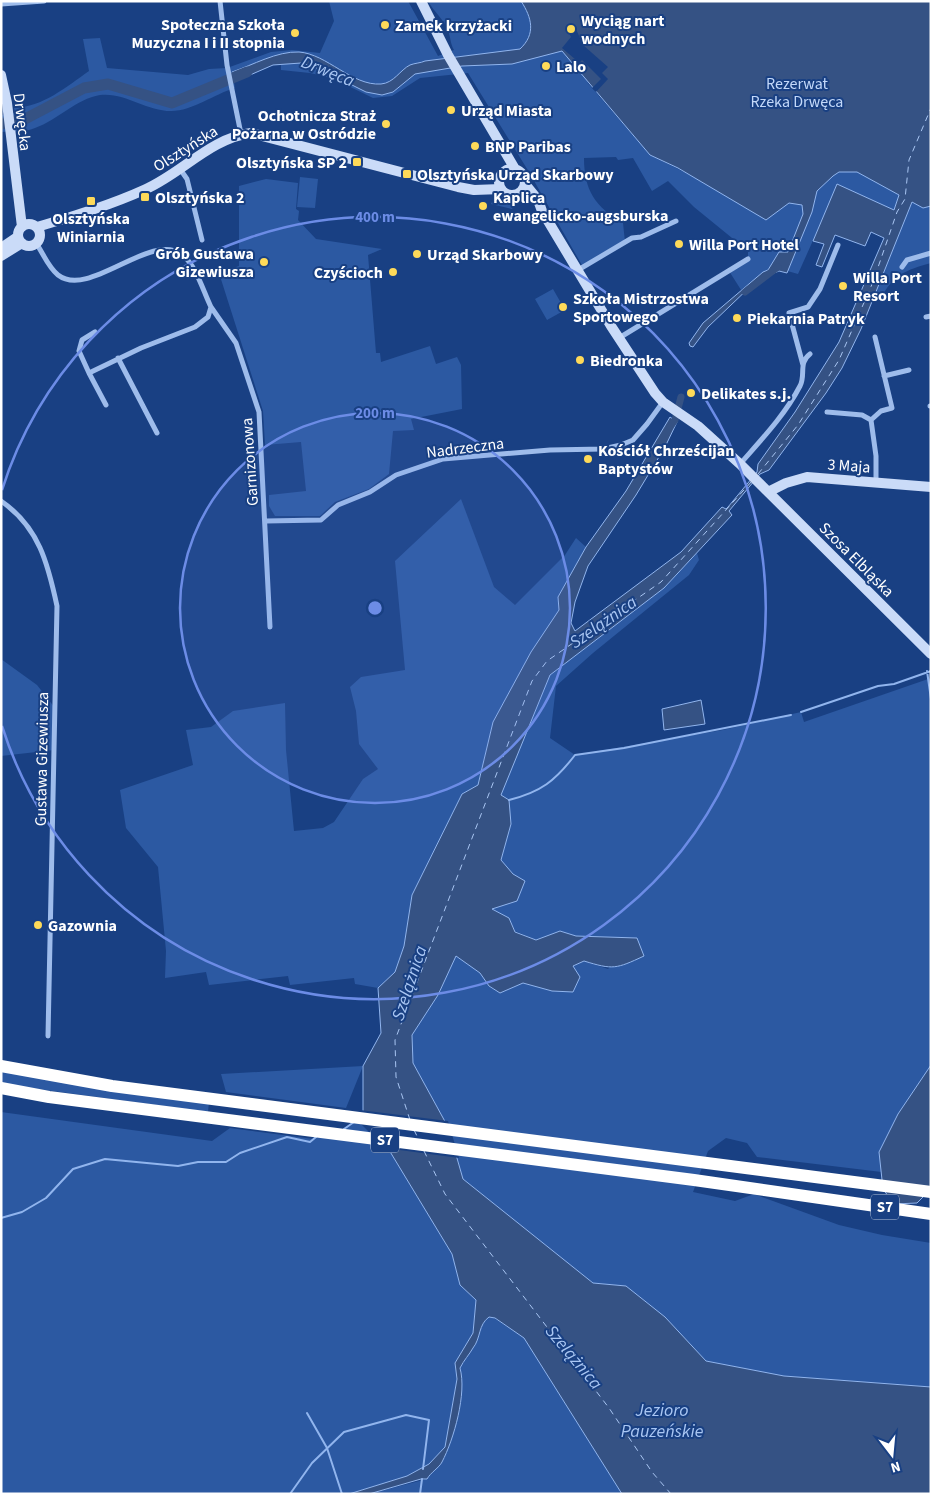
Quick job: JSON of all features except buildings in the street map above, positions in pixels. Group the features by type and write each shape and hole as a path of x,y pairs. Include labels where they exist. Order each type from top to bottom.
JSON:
{"highway":[{"name":"S7","path":"1,1066 112,1086 931,1192"},
{"name":"S7","path":"1,1088 49,1097 840,1200 931,1214"}],"main road":[{"path":"421,1 448,55 505,149 510,169 500,185 510,195 522,188"},
{"name":"Drwęcka","path":"1,75 9,114 19,202 29,233"},
{"name":"Olsztyńska","path":"1,248 29,233 146,189 223,141 240,134 260,135 357,162 458,186 480,189 500,185"},
{"name":"Szosa Elbląska","path":"510,169 524,176 522,188 538,200 542,211 619,338 663,402 698,426 742,466 931,654"},
{"name":"Olsztyńska","path":"1,256 29,233"},
{"name":"3 Maja","path":"766,489 807,477 931,487"}],"street":[{"path":"1,4 44,1"},
{"path":"220,1 227,70 240,134"},
{"path":"180,169 187,179 202,240"},
{"path":"578,270 632,238 641,237 676,222"},
{"name":"Garnizonowa","path":"29,233 52,269 68,280 78,280 102,273 151,253 167,249 182,254 196,275 211,307 236,343 259,412 270,627"},
{"path":"742,466 775,424 802,380 802,365 789,313 808,307 820,290 838,245"},
{"path":"902,267 907,260 931,253"},
{"path":"619,338 748,259"},
{"path":"89,373 118,358 195,326 208,318 211,307"},
{"path":"95,332 82,340 80,351 106,405"},
{"path":"871,420 881,411 892,408 874,337"},
{"path":"802,365 810,354"},
{"path":"118,358 156,433"},
{"path":"884,376 909,370"},
{"name":"Nadrzeczna","path":"266,521 321,520 338,505 370,492 396,474 442,459 550,450 603,449 621,445 632,440 648,424 663,402"},
{"path":"827,412 862,415 871,420"},
{"path":"871,420 876,456 876,482"},
{"name":"Gustawa Gizewiusza","path":"1,501 11,508 33,533 45,554 56,606 48,1036"}],"green space":[{"name":"Rezerwat Rzeka Drwęca","path":"329,1 408,1 438,56 454,50 446,27 428,1 931,1 923,208 931,206 931,263 907,271 895,279 881,299 867,297 897,213 832,198 798,274 777,268 743,293 729,271 748,259 748,251 694,207 668,181 652,191 633,158 618,160 616,157 584,158 586,179 598,204 623,223 625,242 583,267 529,172 468,73 420,78 392,96 373,98 332,78 310,73 281,70 281,65 273,65 234,82 235,88 179,110 162,110 118,96 100,95 75,105 31,130 1,132 1,115 15,113 14,108 25,107 44,100 89,71 83,39 100,38 107,68 188,75 209,69 227,68 271,52 292,50 320,53 334,21","holes":["587,82 766,219 688,174 650,155"]},
{"path":"300,177 318,179 315,208 297,207"},
{"path":"266,179 298,183 296,209 299,211 298,220 316,239 382,249 368,255 376,353 380,353 381,362 430,346 436,364 457,357 461,365 462,409 411,419 414,430 393,431 389,474 369,489 335,502 320,516 275,516 269,506 269,495 306,491 301,442 265,445 263,411 219,273 239,266 239,186"},
{"path":"499,198 514,205 512,209 491,204 498,201"},
{"path":"553,289 565,310 547,320 535,299"},
{"path":"461,499 494,587 515,605 565,555 576,538 586,547 558,597 559,610 531,652 493,722 478,785 462,794 412,895 404,946 395,972 378,988 355,984 354,978 290,985 288,976 209,985 206,972 165,978 166,951 158,867 126,828 120,790 193,765 186,730 211,727 233,711 285,703 286,750 294,831 323,828 334,822 363,779 378,769 359,744 356,711 350,687 361,677 405,670 395,561"},
{"path":"697,553 699,560 689,575 593,653 556,686 550,738 575,755 723,730 801,712 804,722 931,678 931,1178 757,1157 747,1143 726,1138 708,1151 693,1192 735,1201 754,1194 839,1225 882,1235 931,1243 931,1387 784,1376 706,1361 665,1317 626,1286 593,1283 463,1179 448,1127 413,1063 412,1035 438,995 456,955 480,973 489,986 500,993 523,983 552,991 573,966 584,961 608,969 637,938 576,936 560,931 536,940 515,931 509,918 492,909 513,874 501,860 511,824 500,795 550,675 664,588"},
{"path":"1,659 37,685 55,708 54,750 1,756"},
{"path":"363,1066 346,1108 226,1092 221,1074"},
{"path":"1,1070 209,1102 208,1112 1,1084"},
{"path":"1,1112 212,1141 230,1128 314,1139 318,1135 336,1134 363,1117 386,1145 452,1254 460,1285 476,1300 473,1333 455,1363 457,1379 445,1447 429,1464 407,1476 349,1494 1,1494"},
{"path":"489,1317 494,1318 524,1338 622,1494 369,1494 427,1479 441,1464 455,1429 461,1403 462,1378 460,1368 476,1344 483,1324"}],"water":[{"path":"521,1 931,1 931,206 923,208 912,202 861,329 842,368 826,393 769,470 760,474 729,511 732,515 664,588 550,675 501,795 509,800 511,824 501,860 513,874 525,881 517,901 492,909 509,918 515,932 536,940 560,931 576,936 637,938 644,956 627,964 614,967 584,961 573,966 580,977 573,992 552,991 523,983 500,993 489,986 480,973 456,956 438,995 412,1035 413,1063 448,1127 463,1179 593,1283 626,1286 665,1317 706,1361 784,1376 931,1387 931,1494 622,1494 524,1338 495,1318 489,1317 483,1324 476,1344 460,1368 462,1378 461,1403 455,1429 441,1464 427,1479 421,1479 369,1494 349,1494 407,1476 429,1464 445,1447 457,1379 455,1363 473,1333 476,1300 460,1285 452,1254 386,1145 363,1123 363,1066 381,1033 378,988 395,972 404,946 412,895 462,794 478,785 493,722 531,652 559,610 558,597 586,547 626,491 670,417 677,422 665,447 636,495 588,566 575,602 571,623 575,631 681,552 722,507 726,509 728,507 757,472 758,464 795,412 839,342 884,238 871,232 865,246 835,235 822,267 816,265 824,244 813,241 837,184 894,210 899,195 857,172 839,172 833,176 817,191 812,212 787,273 779,271 772,274 770,272 753,284 708,327 693,347 689,343 703,323 763,272 768,270 779,252 788,252 803,214 802,205 789,203 766,220 678,168 650,155 562,51 512,64 462,66 415,74 393,92 382,95 366,92 320,69 301,63 273,65 234,82 232,72 274,56 291,52 309,54 360,80 381,84 393,79 406,67 425,61 520,49 528,38 531,26 528,14"},
{"path":"701,700 705,724 664,730 662,709"},
{"path":"931,1065 931,1189 917,1203 894,1204 883,1189 879,1152 898,1114"}],"pier":[{"path":"570,25 576,29 583,45 608,67 602,73 608,79 596,92 592,88 601,79 582,60 575,68 573,65 576,60 562,48 571,37 566,27"},
{"path":"360,1110 448,1121 459,1158 385,1148 361,1124"}],"waterway":[{"name":"Drwęca","path":"1,124 25,119 84,88 108,84 172,103 247,72"},
{"path":"745,292 778,267"},
{"path":"670,427 675,420 681,397"},
{"path":"927,671 931,699"},
{"path":"801,712 878,686 894,684 931,671"},
{"path":"509,800 539,789 554,779 575,755 624,748 791,715"},
{"path":"344,1129 354,1122"},
{"path":"1,1218 22,1212 46,1198 73,1169 105,1159 178,1166 198,1162 226,1162 240,1153 287,1137 310,1142 316,1137"},
{"path":"307,1413 327,1448 342,1494"},
{"path":"290,1494 312,1463 344,1432 406,1415 429,1420 423,1469"},
{"path":"420,1494 422,1479"}],"ferry route":[{"path":"758,474 798,425 839,360 873,282 897,212 905,199 909,160 931,108"},
{"path":"410,1120 396,1077 395,1040 532,681 547,661 661,582 752,481"},
{"path":"414,1130 418,1138"},
{"path":"424,1151 445,1194 609,1408 652,1472 671,1494"}],"place":[{"name":"Zamek krzyżacki","path":"385,25"},
{"name":"Wyciąg nart wodnych","path":"571,29"},
{"name":"Społeczna Szkoła Muzyczna I i II stopnia","path":"295,33"},
{"name":"Lalo","path":"546,66"},
{"name":"Urząd Miasta","path":"451,110"},
{"name":"Ochotnicza Straż Pożarna w Ostródzie","path":"386,124"},
{"name":"BNP Paribas","path":"475,146"},
{"name":"Olsztyńska SP 2","path":"357,162"},
{"name":"Olsztyńska Urząd Skarbowy","path":"407,174"},
{"name":"Olsztyńska 2","path":"145,197"},
{"name":"Olsztyńska Winiarnia","path":"91,201"},
{"name":"Kaplica ewangelicko-augsburska","path":"483,206"},
{"name":"Willa Port Hotel","path":"679,244"},
{"name":"Urząd Skarbowy","path":"417,254"},
{"name":"Grób Gustawa Gizewiusza","path":"264,262"},
{"name":"Czyścioch","path":"393,272"},
{"name":"Willa Port Resort","path":"843,286"},
{"name":"Szkoła Mistrzostwa Sportowego","path":"563,307"},
{"name":"Piekarnia Patryk","path":"737,318"},
{"name":"Biedronka","path":"580,360"},
{"name":"Delikates s.j.","path":"691,393"},
{"name":"Kościół Chrześcijan Baptystów","path":"588,459"},
{"name":"Gazownia","path":"38,925"}],"water label":[{"name":"Szelążnica","path":"603,622"},
{"name":"Szelążnica","path":"409,983"},
{"name":"Szelążnica","path":"574,1357"},
{"name":"Jezioro Pauzeńskie","path":"662,1420"}]}
